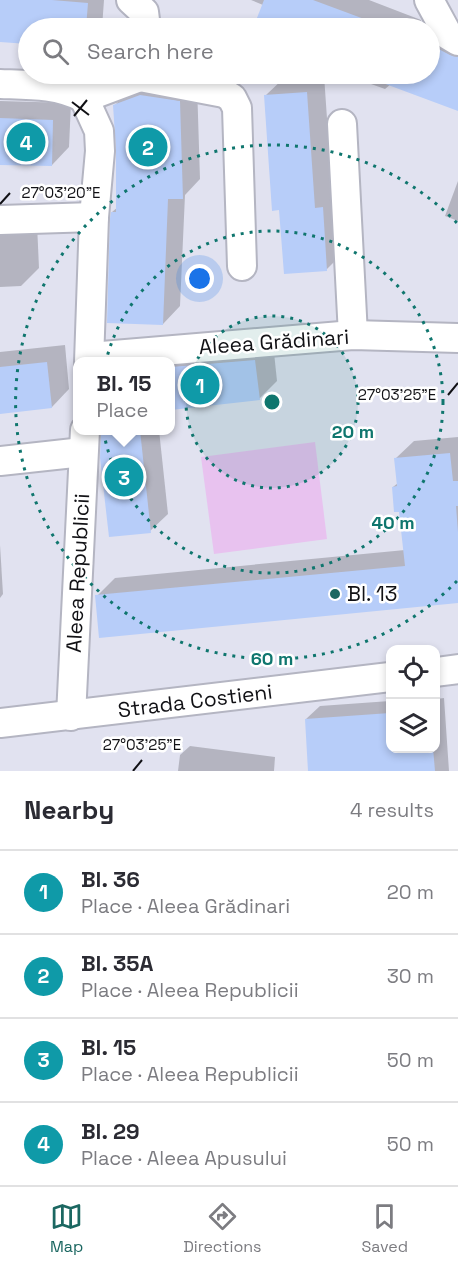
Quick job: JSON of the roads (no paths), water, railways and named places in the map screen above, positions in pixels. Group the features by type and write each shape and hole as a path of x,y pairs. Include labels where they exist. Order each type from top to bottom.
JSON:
{"street":[{"path":"131,0 144,12 145,18"},
{"path":"429,0 439,18"},
{"path":"440,20 448,35 458,41"},
{"path":"0,84 47,85 69,90 84,98 99,131 100,151 94,218 89,357"},
{"path":"84,98 118,84"},
{"path":"182,84 224,93 232,98 237,108 242,266"},
{"path":"342,124 353,335"},
{"path":"0,220 94,218"},
{"name":"Aleea Grădinari","path":"111,357 353,335 458,338"},
{"path":"0,461 84,441"},
{"name":"Aleea Republicii","path":"71,716 84,441"},
{"path":"440,671 458,669"},
{"name":"Strada Costieni","path":"0,723 386,677"}],"place":[{"name":"Bl. 29","path":"26,142"},
{"name":"Bl. 35A","path":"148,147"},
{"name":"Bl. 36","path":"200,385"},
{"name":"Bl. 15","path":"124,477"},
{"name":"Bl. 13","path":"335,594"}]}
